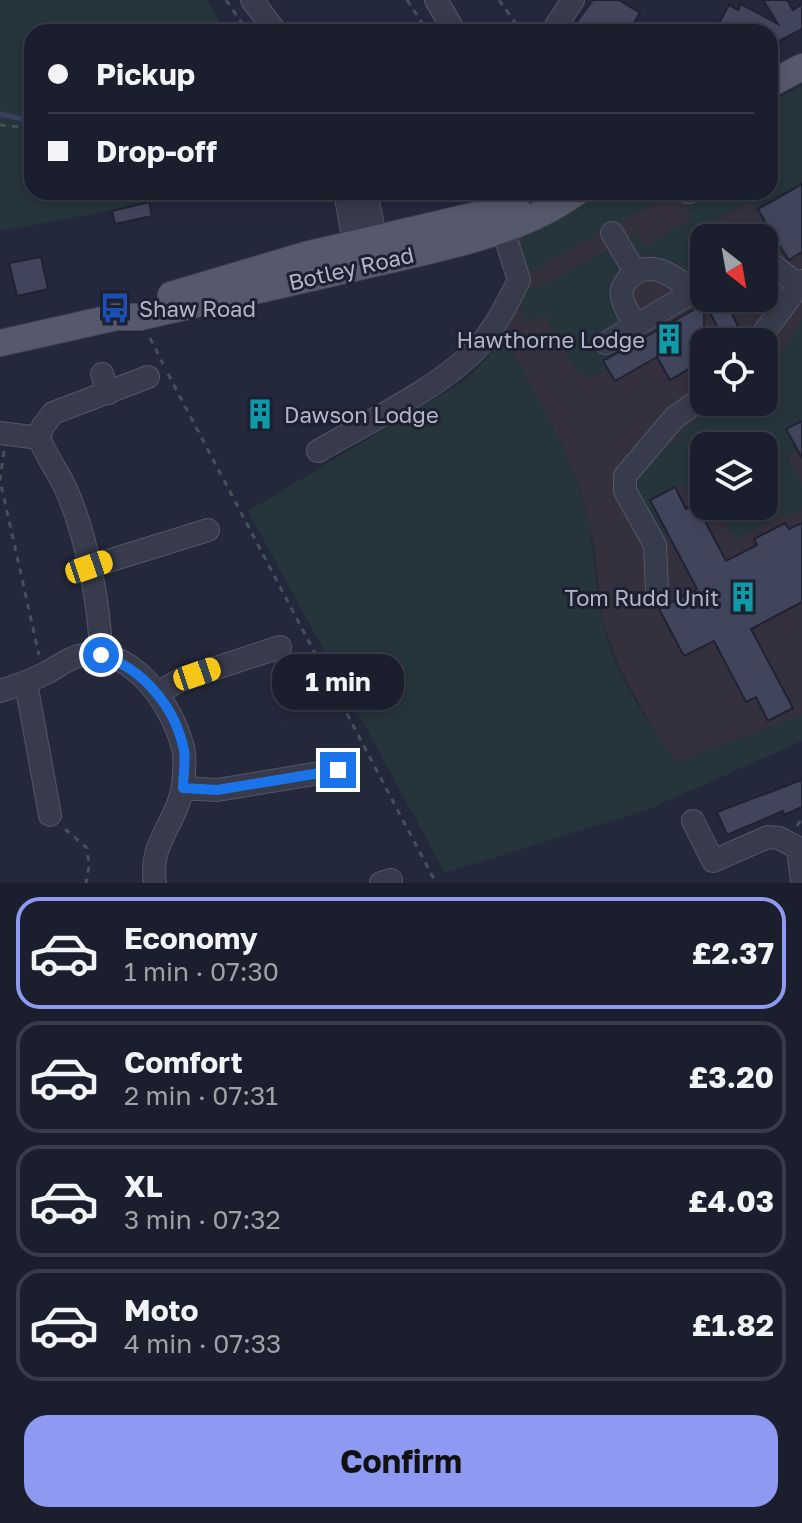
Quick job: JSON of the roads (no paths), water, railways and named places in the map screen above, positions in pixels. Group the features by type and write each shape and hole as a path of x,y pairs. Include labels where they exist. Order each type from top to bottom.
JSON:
{"main road":[{"path":"778,80 802,67"},
{"name":"Botley Road","path":"500,221 541,200"},
{"name":"Botley Road","path":"0,343 128,317 219,279 367,253 500,221 566,200"}],"street":[{"path":"252,0 270,24"},
{"path":"436,0 450,24"},
{"path":"557,24 573,0"},
{"path":"348,200 367,253"},
{"path":"366,200 367,253"},
{"path":"318,451 452,371 481,344 526,279 500,221"},
{"path":"612,233 635,272"},
{"path":"635,325 621,295 624,284 635,272 649,267 690,284"},
{"path":"767,328 799,282 778,268"},
{"path":"606,343 690,293"},
{"path":"101,655 89,567 65,487 39,438 53,413 105,384 148,377"},
{"path":"657,590 655,545 625,491 625,476 675,417 690,407"},
{"path":"3,434 39,438"},
{"path":"89,567 208,530"},
{"path":"158,693 180,680 280,647"},
{"path":"0,691 34,679 79,656 101,655 122,662 158,693 184,751 183,788 152,863 155,883"},
{"path":"34,679 50,815"},
{"path":"183,788 217,790 338,770"},
{"path":"693,821 713,861 768,837 779,838 800,850 802,880"}],"waterway":[{"path":"0,114 24,119"}],"place":[{"name":"Shaw Road","path":"115,308"},
{"name":"Hawthorne Lodge","path":"669,339"},
{"name":"Dawson Lodge","path":"260,414"},
{"name":"Tom Rudd Unit","path":"743,597"}]}
